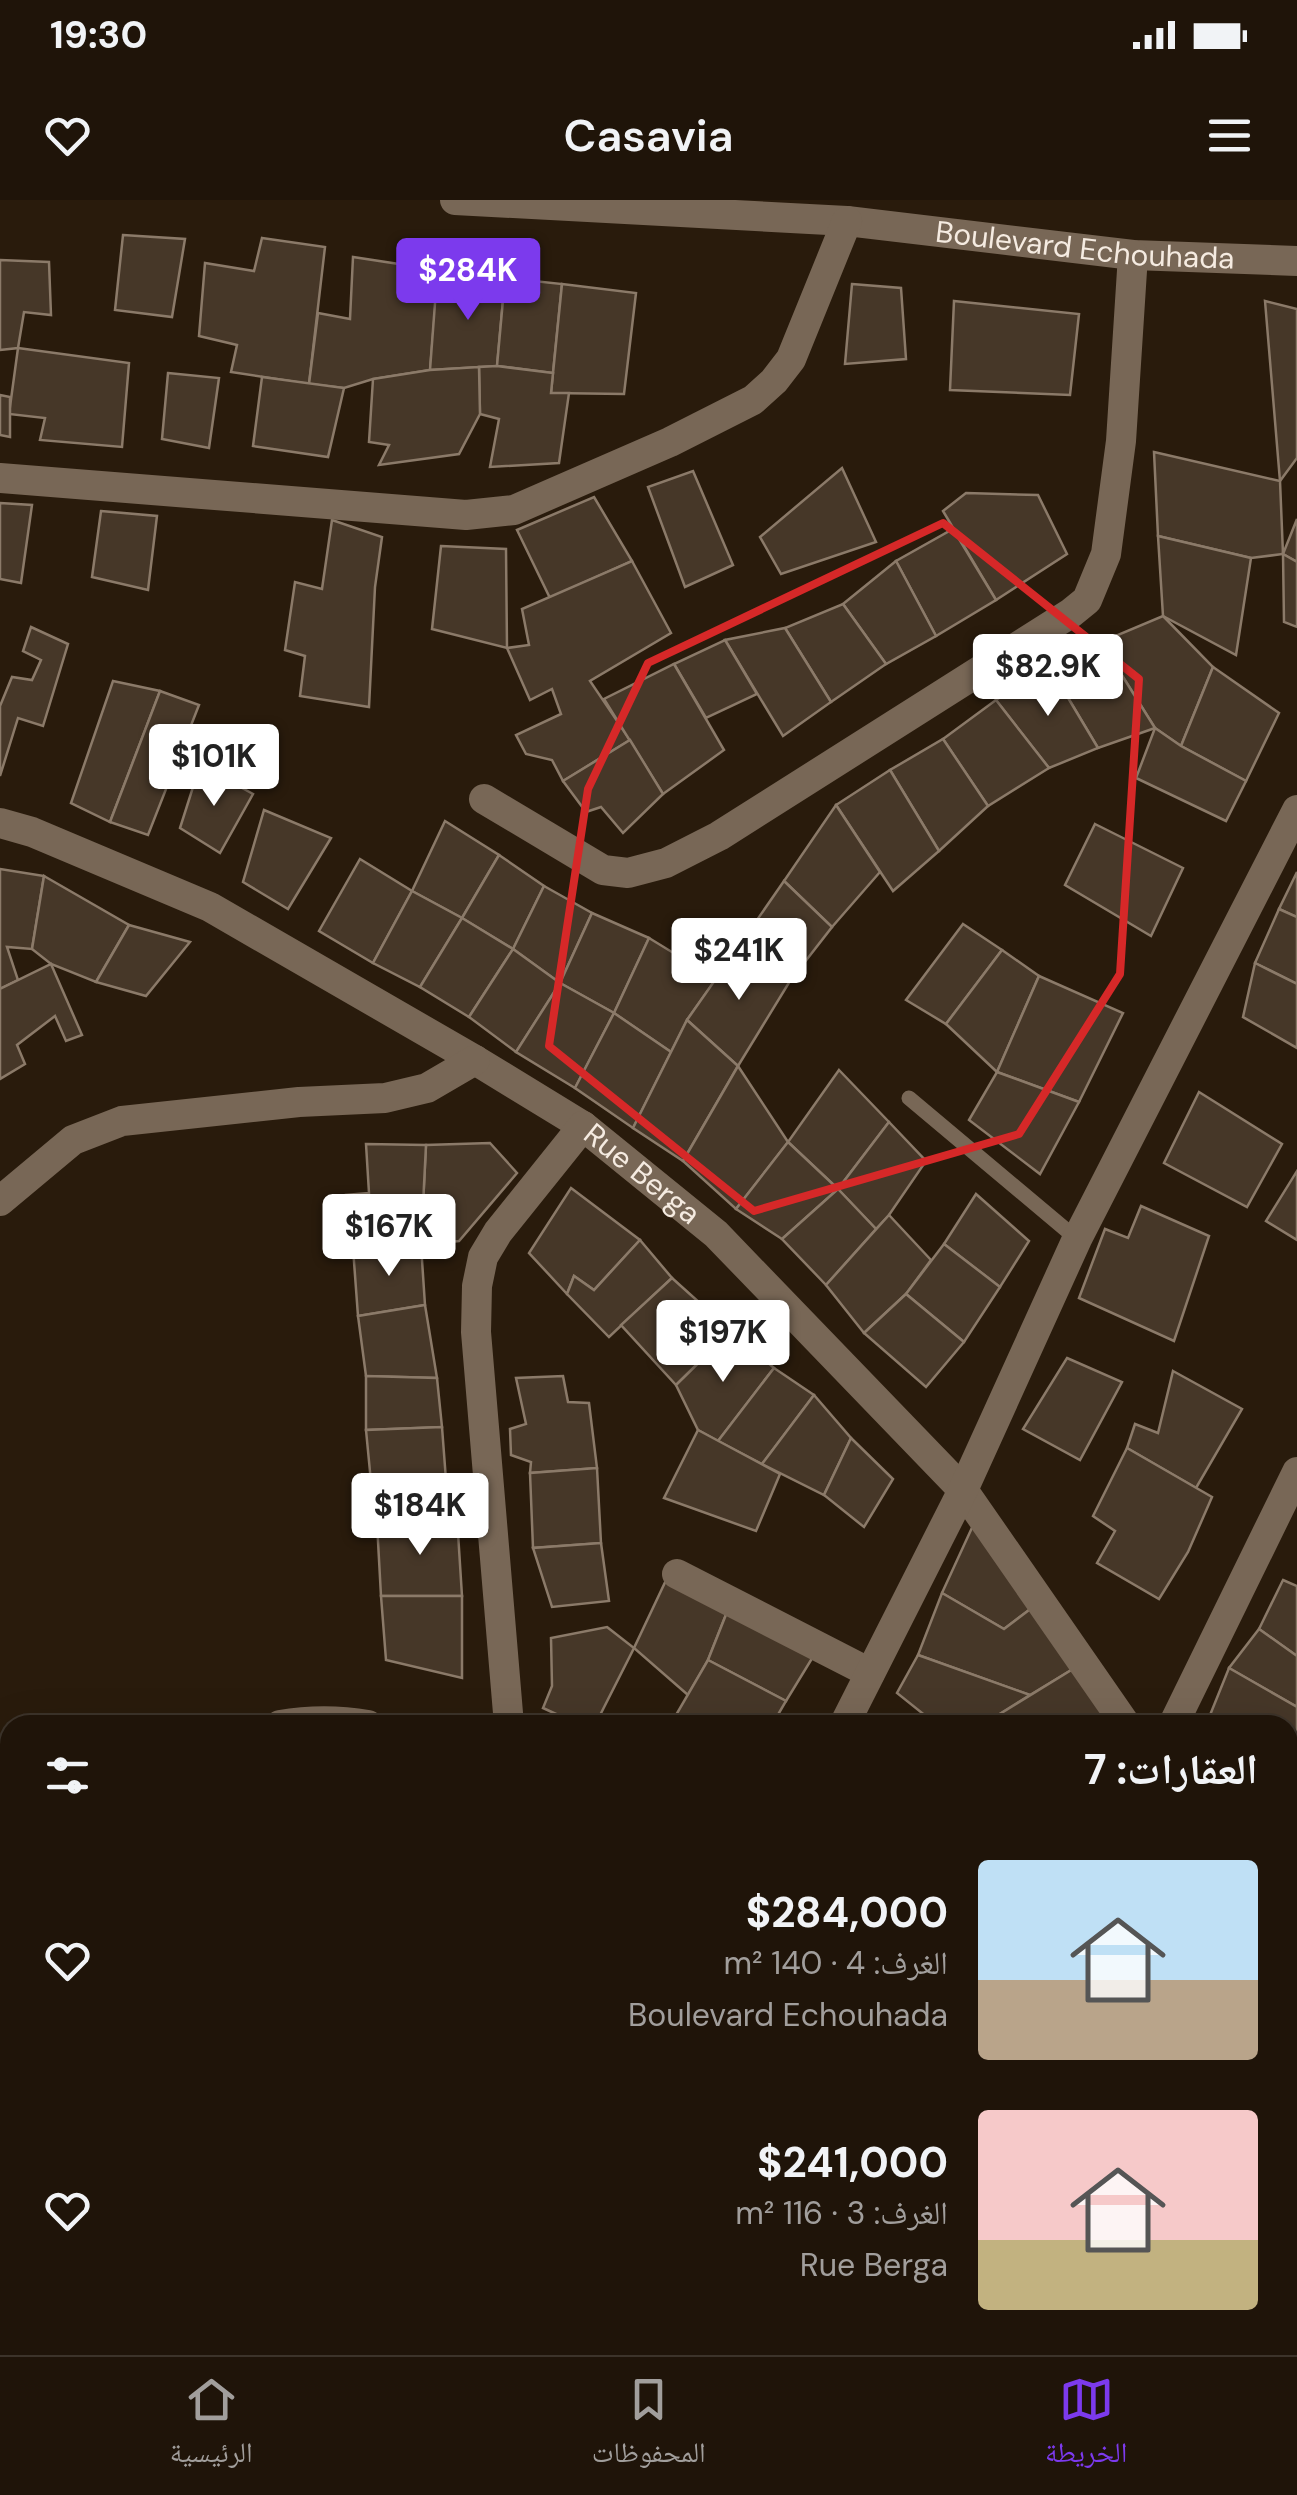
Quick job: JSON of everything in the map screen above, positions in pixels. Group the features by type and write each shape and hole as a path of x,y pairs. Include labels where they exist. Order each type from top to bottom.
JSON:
{"street":[{"name":"Boulevard Echouhada","path":"454,200 682,206 847,220 1133,255 1297,260"},
{"path":"0,478 466,515 514,510 670,442 753,400 791,359 847,220"},
{"path":"484,799 602,870 628,873 666,863 720,836 1086,600 1106,554 1121,441 1133,255"},
{"path":"849,1715 963,1490 1077,1239 1297,810"},
{"name":"Rue Berga","path":"0,823 32,832 210,906 583,1126 716,1234 963,1490 1119,1715"},
{"path":"0,1201 73,1140 122,1121 299,1102 385,1098 426,1088 475,1060"},
{"path":"508,1715 476,1332 477,1286 483,1257 498,1232 583,1126"},
{"path":"1178,1715 1297,1472"},
{"path":"677,1574 870,1672"}],"lane":[{"path":"909,1098 1077,1239"}],"highlighted area":[{"path":"943,523 1139,679 1120,974 1019,1134 754,1211 549,1046 588,789 648,663"}],"building":[{"path":"123,235 185,239 172,317 115,310"},
{"path":"262,238 325,247 309,384 231,372 237,345 199,336 205,263 254,271"},
{"path":"399,246 440,252 430,370 344,388 309,384 318,313 350,319 353,257 399,264"},
{"path":"0,260 49,262 51,315 24,312 18,348 0,350"},
{"path":"460,268 505,278 497,366 430,370 436,290 458,290"},
{"path":"505,278 562,284 553,373 497,366"},
{"path":"562,284 636,293 624,394 551,393"},
{"path":"852,284 901,288 906,359 845,364"},
{"path":"954,301 1079,314 1070,395 950,390"},
{"path":"1265,301 1297,309 1297,458 1280,481"},
{"path":"18,348 129,363 122,447 40,440 45,418 9,414"},
{"path":"479,367 553,373 551,393 569,393 559,463 490,467 499,419 480,414"},
{"path":"479,367 480,414 459,454 379,465 389,445 369,442 373,379"},
{"path":"168,373 219,378 209,448 162,439"},
{"path":"262,377 344,388 328,457 253,446"},
{"path":"0,395 10,397 10,437 0,435"},
{"path":"1154,452 1280,481 1283,554 1251,558 1158,536"},
{"path":"842,468 876,542 781,574 760,537"},
{"path":"693,471 733,565 685,587 648,487"},
{"path":"966,493 1038,495 1067,554 996,600 943,511"},
{"path":"594,497 632,561 550,598 517,530"},
{"path":"0,503 32,505 21,583 0,579"},
{"path":"101,511 157,516 148,590 92,577"},
{"path":"1297,519 1297,562 1283,554"},
{"path":"332,520 382,537 375,587 369,707 300,696 305,656 285,650 295,582 322,589"},
{"path":"953,529 996,600 936,636 896,561"},
{"path":"1158,536 1251,558 1236,655 1163,616"},
{"path":"441,546 506,549 507,648 432,629"},
{"path":"1283,554 1297,562 1297,627 1284,622"},
{"path":"632,561 671,633 590,681 630,740 563,781 552,760 526,754 516,735 561,714 552,689 530,700 507,648 529,645 522,609"},
{"path":"896,561 936,636 886,664 843,604"},
{"path":"843,604 886,664 831,702 785,628"},
{"path":"1163,616 1213,667 1181,746 1155,728 1101,642"},
{"path":"31,627 68,644 43,726 18,718 0,776 0,706 12,677 32,680 41,660 23,651"},
{"path":"785,628 831,702 783,736 725,640"},
{"path":"725,640 757,694 706,718 674,664"},
{"path":"1101,642 1155,728 1098,748 1049,666"},
{"path":"674,664 724,750 663,794 604,699"},
{"path":"1049,666 1098,748 1049,768 996,700"},
{"path":"1213,667 1279,713 1246,781 1181,746"},
{"path":"113,681 160,691 110,822 71,803"},
{"path":"160,691 199,705 148,835 110,822"},
{"path":"996,700 1049,768 988,806 943,739"},
{"path":"1155,728 1246,781 1226,821 1136,778"},
{"path":"943,739 988,806 939,851 890,770"},
{"path":"630,740 663,794 623,833 601,807 586,812 563,781"},
{"path":"200,765 253,794 220,853 180,828"},
{"path":"890,770 939,851 893,891 836,805"},
{"path":"836,805 880,872 832,927 784,881"},
{"path":"264,810 331,838 288,909 243,882"},
{"path":"445,821 499,855 462,918 412,891"},
{"path":"1095,824 1183,868 1151,936 1065,885"},
{"path":"499,855 544,886 513,949 462,918"},
{"path":"360,859 412,891 373,963 319,931"},
{"path":"0,869 44,876 32,949 7,947 18,980 0,989"},
{"path":"1297,872 1297,917 1279,909"},
{"path":"44,876 129,925 96,982 51,964 32,949"},
{"path":"784,881 832,927 790,981 741,943"},
{"path":"544,886 592,913 560,983 513,949"},
{"path":"412,891 462,918 420,987 373,963"},
{"path":"1279,909 1297,917 1297,984 1255,963"},
{"path":"592,913 649,938 614,1013 560,983"},
{"path":"462,918 513,949 469,1017 420,987"},
{"path":"963,924 1002,950 946,1024 906,1000"},
{"path":"129,925 190,942 146,996 96,982"},
{"path":"649,938 716,979 687,1020 671,1052 614,1013"},
{"path":"741,943 790,981 738,1066 687,1020"},
{"path":"513,949 560,983 516,1052 469,1017"},
{"path":"1002,950 1039,976 997,1072 946,1024"},
{"path":"1255,963 1297,984 1297,1048 1243,1017"},
{"path":"51,964 82,1035 66,1041 55,1016 17,1045 25,1064 0,1079 0,989"},
{"path":"1039,976 1123,1013 1079,1102 997,1072"},
{"path":"560,983 614,1013 575,1088 516,1052"},
{"path":"614,1013 671,1052 633,1128 575,1088"},
{"path":"687,1020 738,1066 683,1161 633,1128"},
{"path":"738,1066 788,1142 736,1209 683,1161"},
{"path":"839,1070 889,1122 838,1189 788,1142"},
{"path":"997,1072 1079,1102 1040,1174 969,1120"},
{"path":"1199,1092 1282,1144 1247,1207 1164,1163"},
{"path":"889,1122 926,1161 876,1229 838,1189"},
{"path":"788,1142 838,1189 782,1239 736,1209"},
{"path":"490,1143 517,1173 459,1241 421,1245 426,1145"},
{"path":"366,1144 426,1145 421,1245 353,1248 346,1195 369,1193"},
{"path":"1297,1171 1297,1240 1266,1221"},
{"path":"571,1188 640,1240 594,1290 574,1276 567,1294 529,1253"},
{"path":"838,1189 876,1229 826,1285 782,1239"},
{"path":"976,1194 1029,1241 1000,1287 944,1244"},
{"path":"1141,1206 1209,1236 1174,1341 1079,1298 1105,1229 1128,1238"},
{"path":"889,1215 931,1260 906,1294 864,1333 826,1285"},
{"path":"640,1240 672,1278 609,1337 567,1294 574,1276 594,1290"},
{"path":"944,1244 1000,1287 964,1342 906,1294"},
{"path":"421,1245 425,1305 358,1316 353,1248"},
{"path":"672,1278 731,1331 676,1385 621,1325"},
{"path":"906,1294 964,1342 926,1387 864,1333"},
{"path":"425,1305 437,1378 366,1376 358,1316"},
{"path":"731,1331 774,1368 718,1441 698,1430 676,1385"},
{"path":"1067,1358 1122,1382 1080,1460 1023,1429"},
{"path":"774,1368 814,1395 762,1464 718,1441"},
{"path":"1173,1371 1242,1409 1196,1488 1127,1448 1135,1424 1158,1433"},
{"path":"366,1376 437,1378 442,1427 366,1430"},
{"path":"563,1376 568,1402 589,1403 597,1468 530,1473 531,1462 511,1455 510,1429 526,1424 516,1378"},
{"path":"814,1395 851,1438 824,1495 762,1464"},
{"path":"442,1427 446,1480 371,1482 366,1430"},
{"path":"698,1430 780,1474 756,1531 664,1498"},
{"path":"851,1438 893,1479 864,1527 824,1495"},
{"path":"1127,1448 1212,1497 1188,1552 1159,1599 1097,1563 1115,1531 1093,1516"},
{"path":"597,1468 601,1543 533,1548 530,1473"},
{"path":"446,1480 457,1517 377,1523 371,1482"},
{"path":"457,1517 462,1596 381,1596 377,1523"},
{"path":"976,1519 1037,1604 1004,1629 942,1593"},
{"path":"601,1543 609,1601 552,1607 533,1548"},
{"path":"669,1574 731,1602 708,1660 688,1695 634,1648"},
{"path":"1283,1580 1297,1586 1297,1656 1259,1629"},
{"path":"942,1593 1004,1629 1037,1604 1073,1669 1030,1695 918,1655"},
{"path":"381,1596 462,1596 462,1678 386,1660"},
{"path":"731,1602 819,1647 786,1701 708,1660"},
{"path":"607,1627 634,1648 600,1715 558,1715 543,1708 552,1686 551,1638"},
{"path":"1259,1629 1297,1656 1297,1707 1229,1668"},
{"path":"918,1655 1030,1695 998,1715 924,1715 897,1693"},
{"path":"708,1660 786,1701 778,1715 676,1715"},
{"path":"1229,1668 1297,1707 1297,1715 1210,1715"},
{"path":"1073,1669 1107,1715 998,1715"}]}
